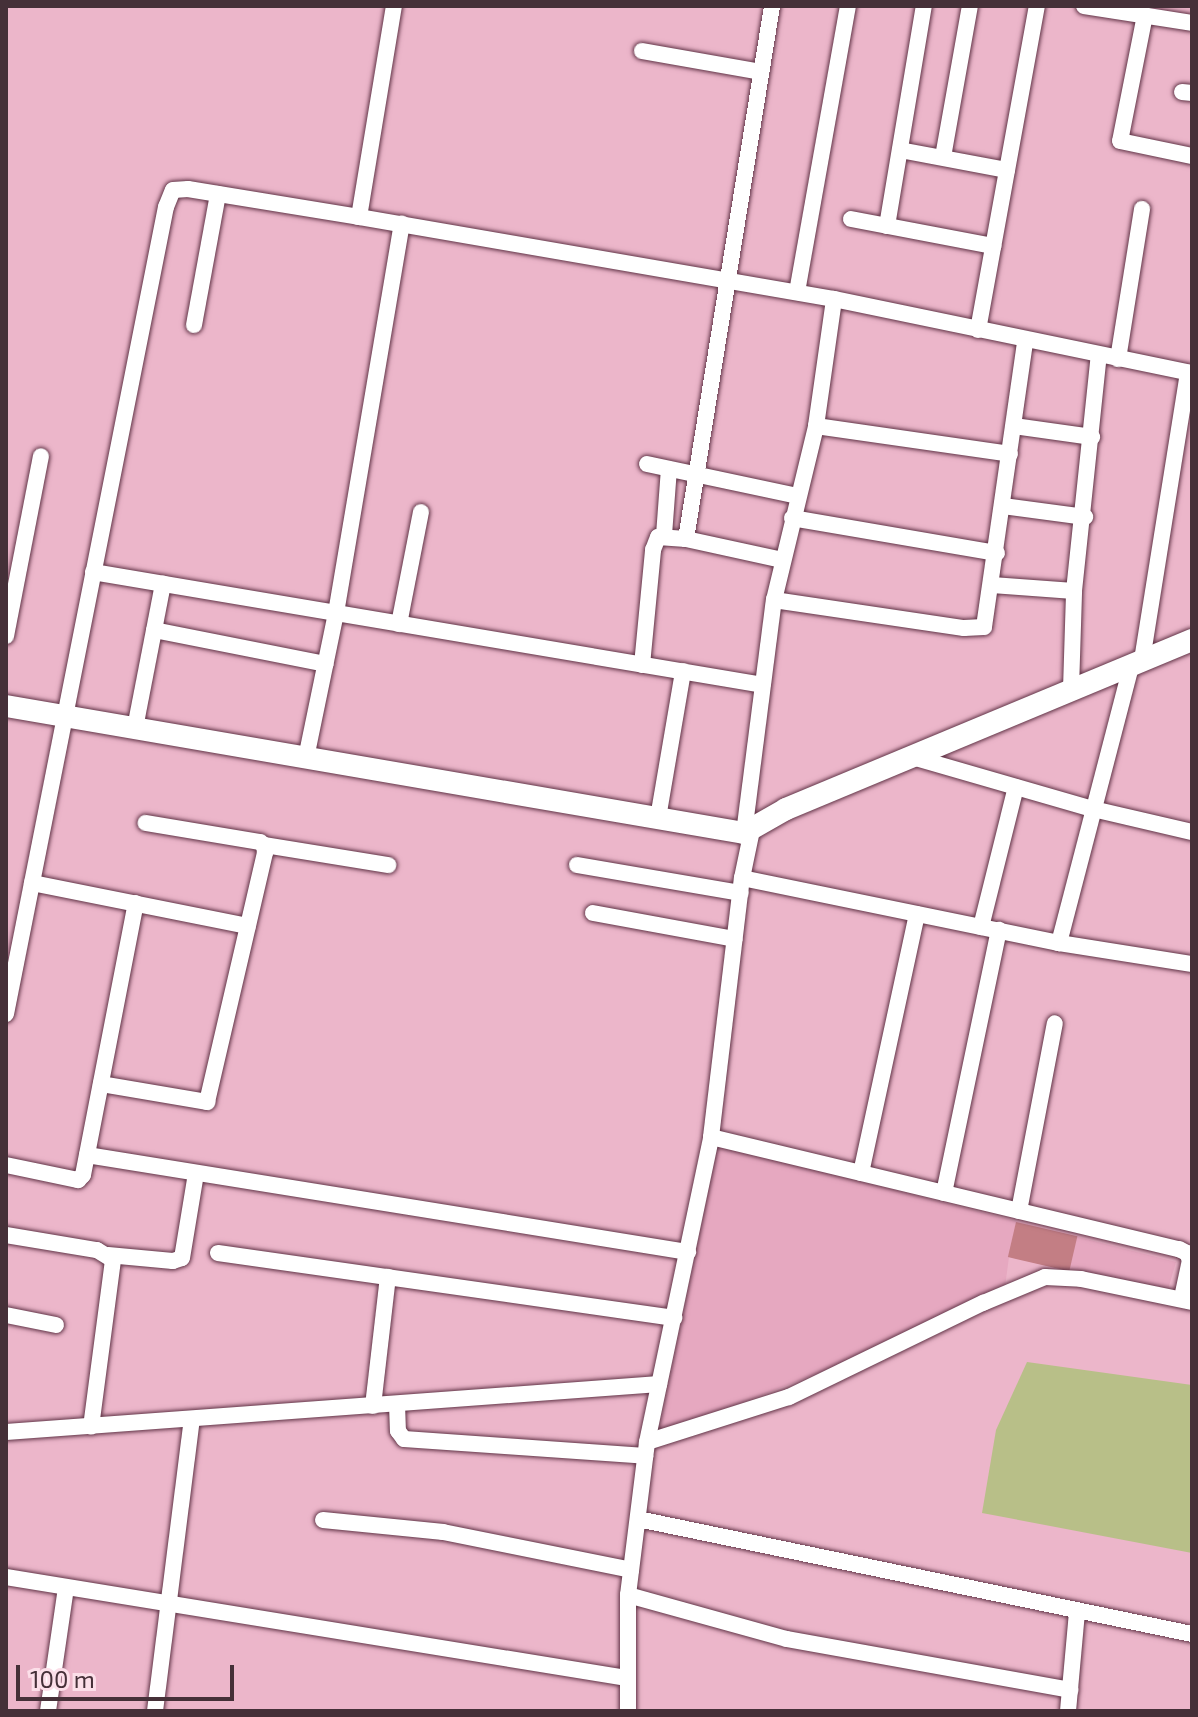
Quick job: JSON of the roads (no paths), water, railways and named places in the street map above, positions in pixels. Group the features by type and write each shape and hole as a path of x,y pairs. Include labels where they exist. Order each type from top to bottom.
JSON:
{"street":[{"path":"359,217 394,6"},
{"path":"686,539 725,280 772,6"},
{"path":"797,292 848,6"},
{"path":"887,226 924,6"},
{"path":"943,157 970,6"},
{"path":"978,330 1037,6"},
{"path":"1084,6 1192,23"},
{"path":"1145,15 1120,141 1192,156"},
{"path":"642,51 761,72"},
{"path":"900,150 1007,170"},
{"path":"6,1014 169,196 177,189 797,292 1190,373 1137,662 1093,809 1059,943"},
{"path":"194,325 218,194"},
{"path":"1118,359 1142,209"},
{"path":"851,219 993,246"},
{"path":"306,758 336,613 402,224"},
{"path":"628,1711 628,1595 646,1449 711,1137 774,600 816,426 834,299"},
{"path":"774,600 975,629 984,627 988,620 1025,341"},
{"path":"1071,689 1074,591 1085,517 1099,355"},
{"path":"816,426 1010,454"},
{"path":"1014,426 1092,437"},
{"path":"6,636 41,456"},
{"path":"647,464 798,496"},
{"path":"664,535 669,469"},
{"path":"1003,506 1085,517"},
{"path":"399,624 421,512"},
{"path":"792,518 997,553"},
{"path":"642,665 655,541 664,535 782,560"},
{"path":"93,572 763,685"},
{"path":"135,728 163,584"},
{"path":"992,585 1074,591"},
{"path":"154,630 326,664"},
{"path":"6,706 748,832 767,818 909,756 1192,640"},
{"path":"658,818 683,671"},
{"path":"909,756 1093,809 1192,832"},
{"path":"981,927 1016,787"},
{"path":"146,823 388,865"},
{"path":"101,1084 207,1102 264,845"},
{"path":"577,865 742,886 917,914 1059,943 1192,964"},
{"path":"32,883 248,926"},
{"path":"6,1165 78,1180 83,1175 136,903"},
{"path":"593,913 735,939"},
{"path":"861,1173 917,914"},
{"path":"944,1193 999,930"},
{"path":"1019,1211 1055,1023"},
{"path":"397,1404 398,1431 404,1439 646,1449 789,1397 983,1303 1045,1277 1081,1279 1187,1300 1187,1253 711,1137"},
{"path":"87,1155 688,1252"},
{"path":"6,1235 108,1255 173,1261 182,1258 196,1173"},
{"path":"218,1253 674,1318"},
{"path":"91,1427 114,1267 108,1255"},
{"path":"373,1406 388,1277"},
{"path":"6,1315 56,1325"},
{"path":"6,1432 659,1384"},
{"path":"155,1711 192,1420"},
{"path":"638,1519 1077,1613 1192,1634"},
{"path":"323,1520 443,1532 631,1570"},
{"path":"6,1577 626,1678"},
{"path":"48,1711 66,1588"},
{"path":"628,1595 787,1639 1070,1690"},
{"path":"1068,1711 1077,1613"}]}
